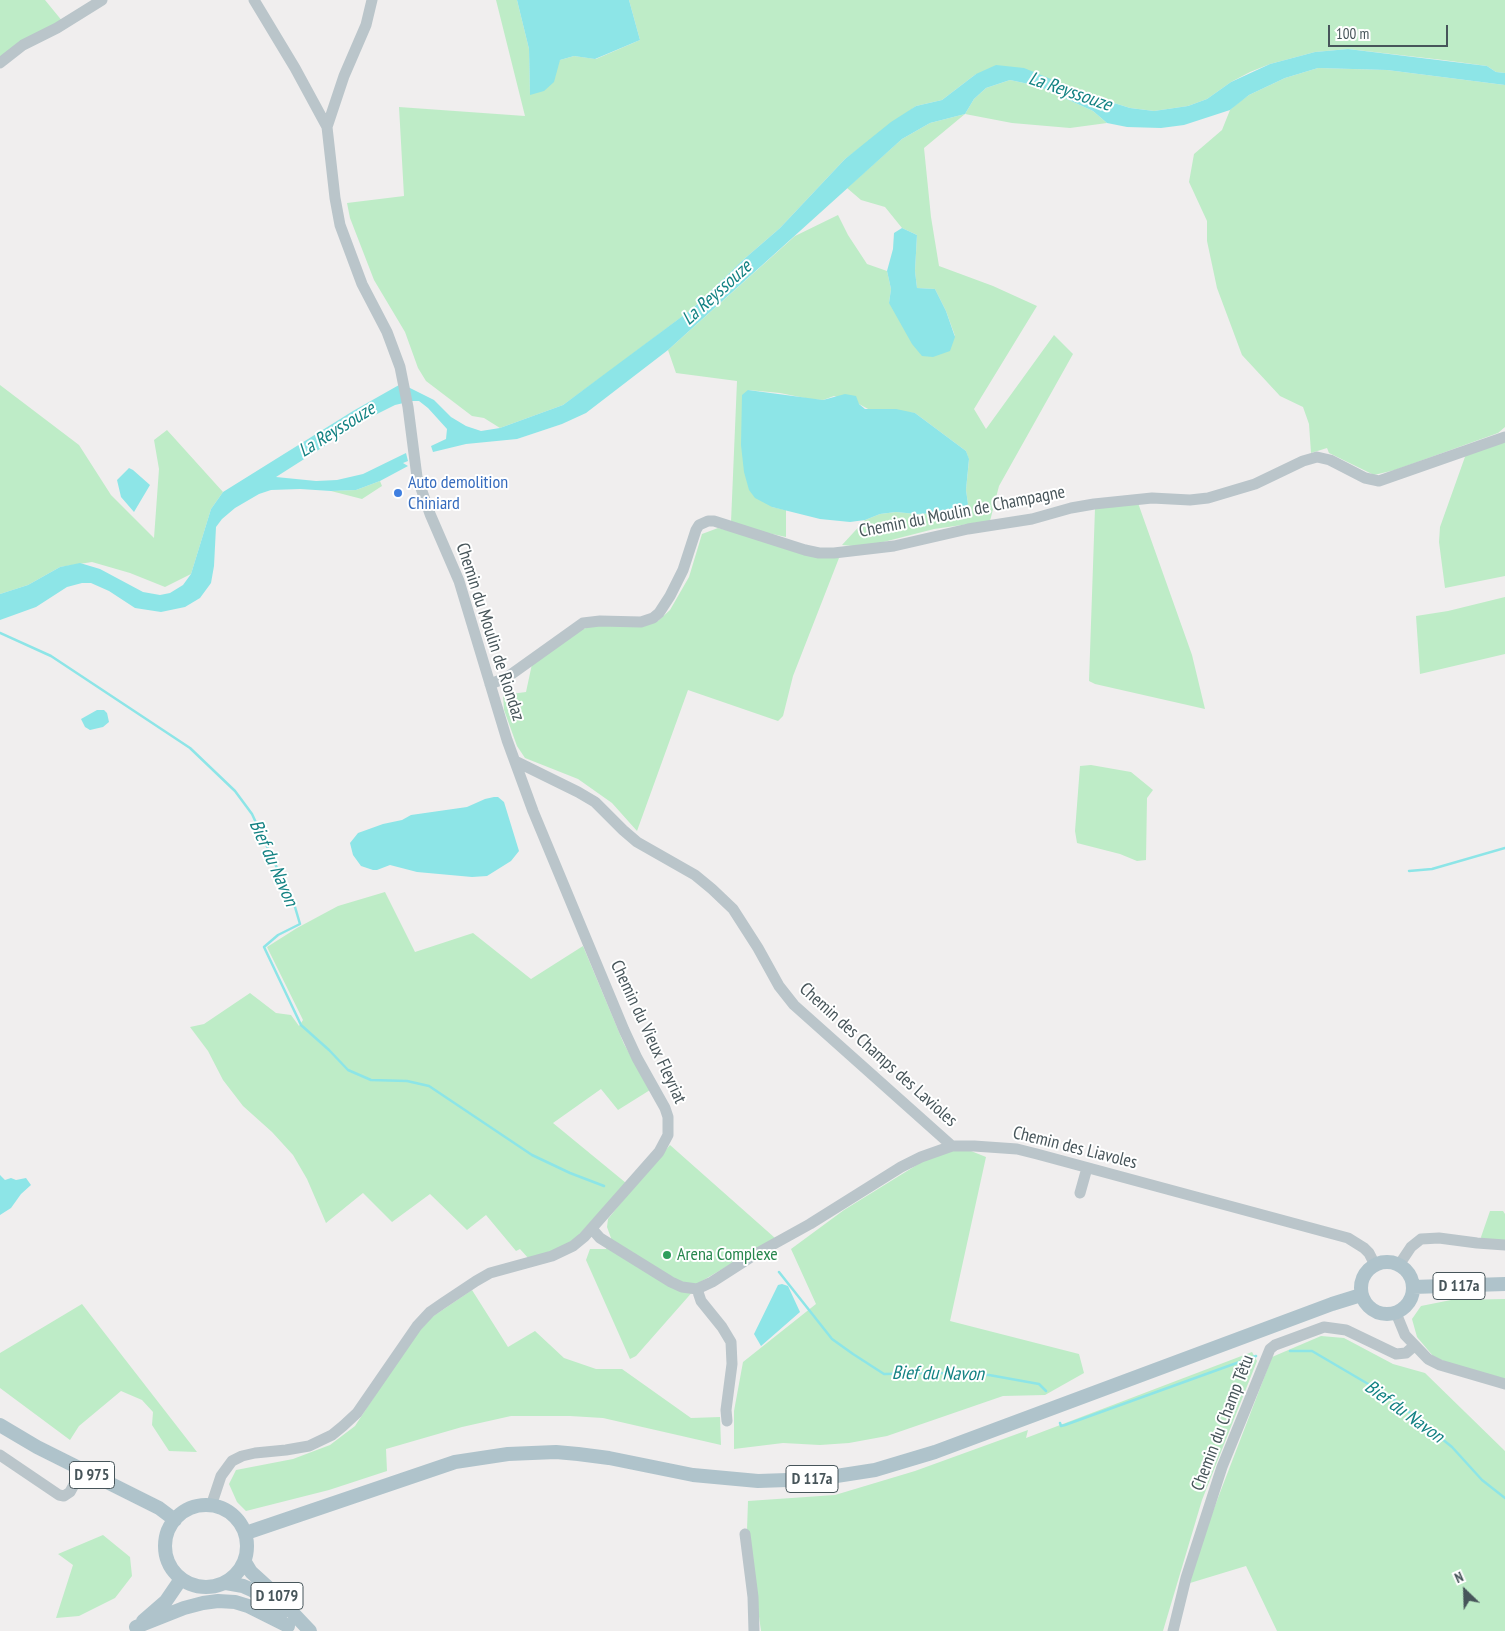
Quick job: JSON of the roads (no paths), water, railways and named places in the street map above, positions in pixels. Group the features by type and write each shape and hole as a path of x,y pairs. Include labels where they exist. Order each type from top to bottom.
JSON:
{"main road":[{"path":"1383,1262 1399,1265 1411,1278 1413,1287 1409,1303 1396,1313 1378,1314 1364,1303 1360,1286 1363,1277 1368,1270 1383,1262"},
{"name":"D 117a","path":"1413,1287 1505,1284"},
{"name":"D 117a","path":"246,1534 456,1462 508,1454 556,1452 578,1454 609,1458 692,1475 758,1481 816,1479 875,1470 936,1452 1332,1304 1361,1295"},
{"name":"D 975","path":"0,1425 37,1447 159,1508 175,1520"},
{"path":"203,1505 212,1506 228,1511 235,1516 246,1534 248,1550 238,1573 226,1583 203,1588 191,1585 181,1579 171,1566 165,1551 166,1540 169,1529 175,1520 188,1510 203,1505"},
{"name":"D 1079","path":"244,1562 251,1572 310,1631"},
{"path":"132,1629 166,1601 181,1579"},
{"name":"D 1079","path":"226,1583 243,1586 262,1597 290,1628"},
{"path":"132,1629 184,1608 218,1601 235,1602 248,1606 290,1628"}],"street":[{"path":"0,63 23,45 58,28 102,0"},
{"path":"254,0 295,68 327,127"},
{"name":"Chemin du Moulin de Riondaz","path":"372,0 366,25 344,76 327,127 336,204 340,225 362,284 388,332 404,384 417,477 430,514 459,581 514,761"},
{"name":"Chemin du Moulin de Champagne","path":"490,684 512,674 583,623 600,621 641,622 653,618 659,613 670,596 683,570 696,530 699,525 708,521 714,521 804,550 834,554 894,546 1032,519 1071,508 1094,504 1152,498 1208,498 1255,484 1303,461 1317,457 1330,460 1365,478 1379,480 1505,437"},
{"name":"Chemin des Champs des Lavioles","path":"514,761 578,792 594,802 637,842 695,875 712,889 732,909 758,948 779,986 794,1005 952,1146"},
{"name":"Chemin du Vieux Fleyriat","path":"212,1506 221,1476 232,1462 242,1456 255,1453 309,1446 332,1435 344,1426 357,1413 417,1326 430,1312 490,1273 552,1256 573,1246 592,1229 665,1144 668,1135 668,1117 637,1058 621,1022 536,819 514,761"},
{"name":"Chemin des Liavoles","path":"697,1289 810,1224 901,1167 952,1146 1017,1149 1348,1238 1364,1248 1375,1265"},
{"path":"1080,1193 1086,1168"},
{"path":"592,1229 600,1238 671,1282 682,1287 697,1289 701,1301 722,1327 730,1342 732,1364 726,1410 727,1421"},
{"path":"1399,1265 1411,1247 1421,1239 1439,1238 1505,1245"},
{"path":"1396,1313 1405,1335 1428,1359 1440,1365 1505,1384"},
{"name":"Chemin du Champ Têtu","path":"1173,1631 1186,1578 1222,1467 1270,1350 1275,1345 1324,1327 1346,1330 1396,1354 1406,1353 1414,1346"},
{"path":"0,1454 58,1495 64,1496 70,1492 82,1470"},
{"path":"745,1534 753,1597 754,1631"}],"water":[{"path":"517,0 629,0 640,40 595,59 574,56 560,60 554,82 544,91 530,95 529,49"},
{"name":"La Reyssouze","path":"1348,49 1487,66 1496,72 1505,73 1505,85 1387,70 1318,68 1285,78 1249,95 1230,110 1184,125 1161,128 1127,127 1107,123 1093,111 1038,86 1010,80 986,88 974,99 965,114 930,123 902,139 668,350 586,413 562,424 517,439 466,444 433,452 431,446 446,439 447,429 419,401 395,405 367,419 276,477 316,481 337,480 363,474 406,453 408,461 403,463 408,466 380,481 356,490 271,490 259,494 235,508 216,527 211,583 200,598 185,607 161,612 135,608 109,591 91,583 82,583 67,587 36,607 0,620 0,594 28,585 60,567 80,563 100,569 143,592 160,595 170,593 183,585 191,574 211,509 223,492 353,411 399,385 410,388 434,400 451,417 466,426 481,431 500,428 563,405 692,309 743,260 780,228 845,159 891,122 916,106 942,100 976,74 996,65 1024,68 1095,97 1130,108 1154,111 1188,106 1207,99 1231,82 1270,64 1315,52"},
{"path":"902,228 917,235 915,271 917,288 935,289 946,311 955,337 950,351 933,357 922,356 912,344 889,303 891,289 887,271 893,249 894,233"},
{"path":"748,390 823,400 845,394 856,396 859,404 865,409 896,409 915,413 966,451 969,459 966,490 968,504 959,512 916,514 896,512 850,522 820,519 772,507 755,498 749,490 744,472 741,445 742,395"},
{"path":"129,468 150,485 134,512 121,497 117,480"},
{"path":"97,710 104,710 107,713 109,722 103,727 90,730 85,727 81,719"},
{"path":"498,797 504,802 519,851 511,861 487,876 472,877 417,872 390,865 373,870 361,866 353,855 350,843 358,833 383,824 402,820 411,815 467,807"},
{"path":"0,1175 5,1180 26,1178 31,1185 21,1194 11,1208 0,1215"},
{"path":"778,1285 788,1286 800,1312 761,1346 754,1334"}],"waterway":[{"name":"Bief du Navon","path":"0,633 51,656 190,748 235,791 252,814 295,907 300,924 278,935 264,947 301,1025 348,1070 371,1080 407,1081 429,1086 532,1155 570,1173 604,1186"},
{"path":"1409,871 1432,869 1505,848"},
{"name":"Bief du Navon","path":"779,1272 832,1339 884,1374 938,1373 989,1375 1039,1384 1046,1391"},
{"name":"Bief du Navon","path":"1290,1351 1312,1351 1392,1398 1452,1447 1482,1480 1505,1498"},
{"name":"Bief du Navon","path":"1060,1423 1061,1426 1065,1425 1256,1356"}],"place":[{"name":"Auto demolition Chiniard","path":"398,493"},
{"name":"Arena Complexe","path":"667,1255"}]}
